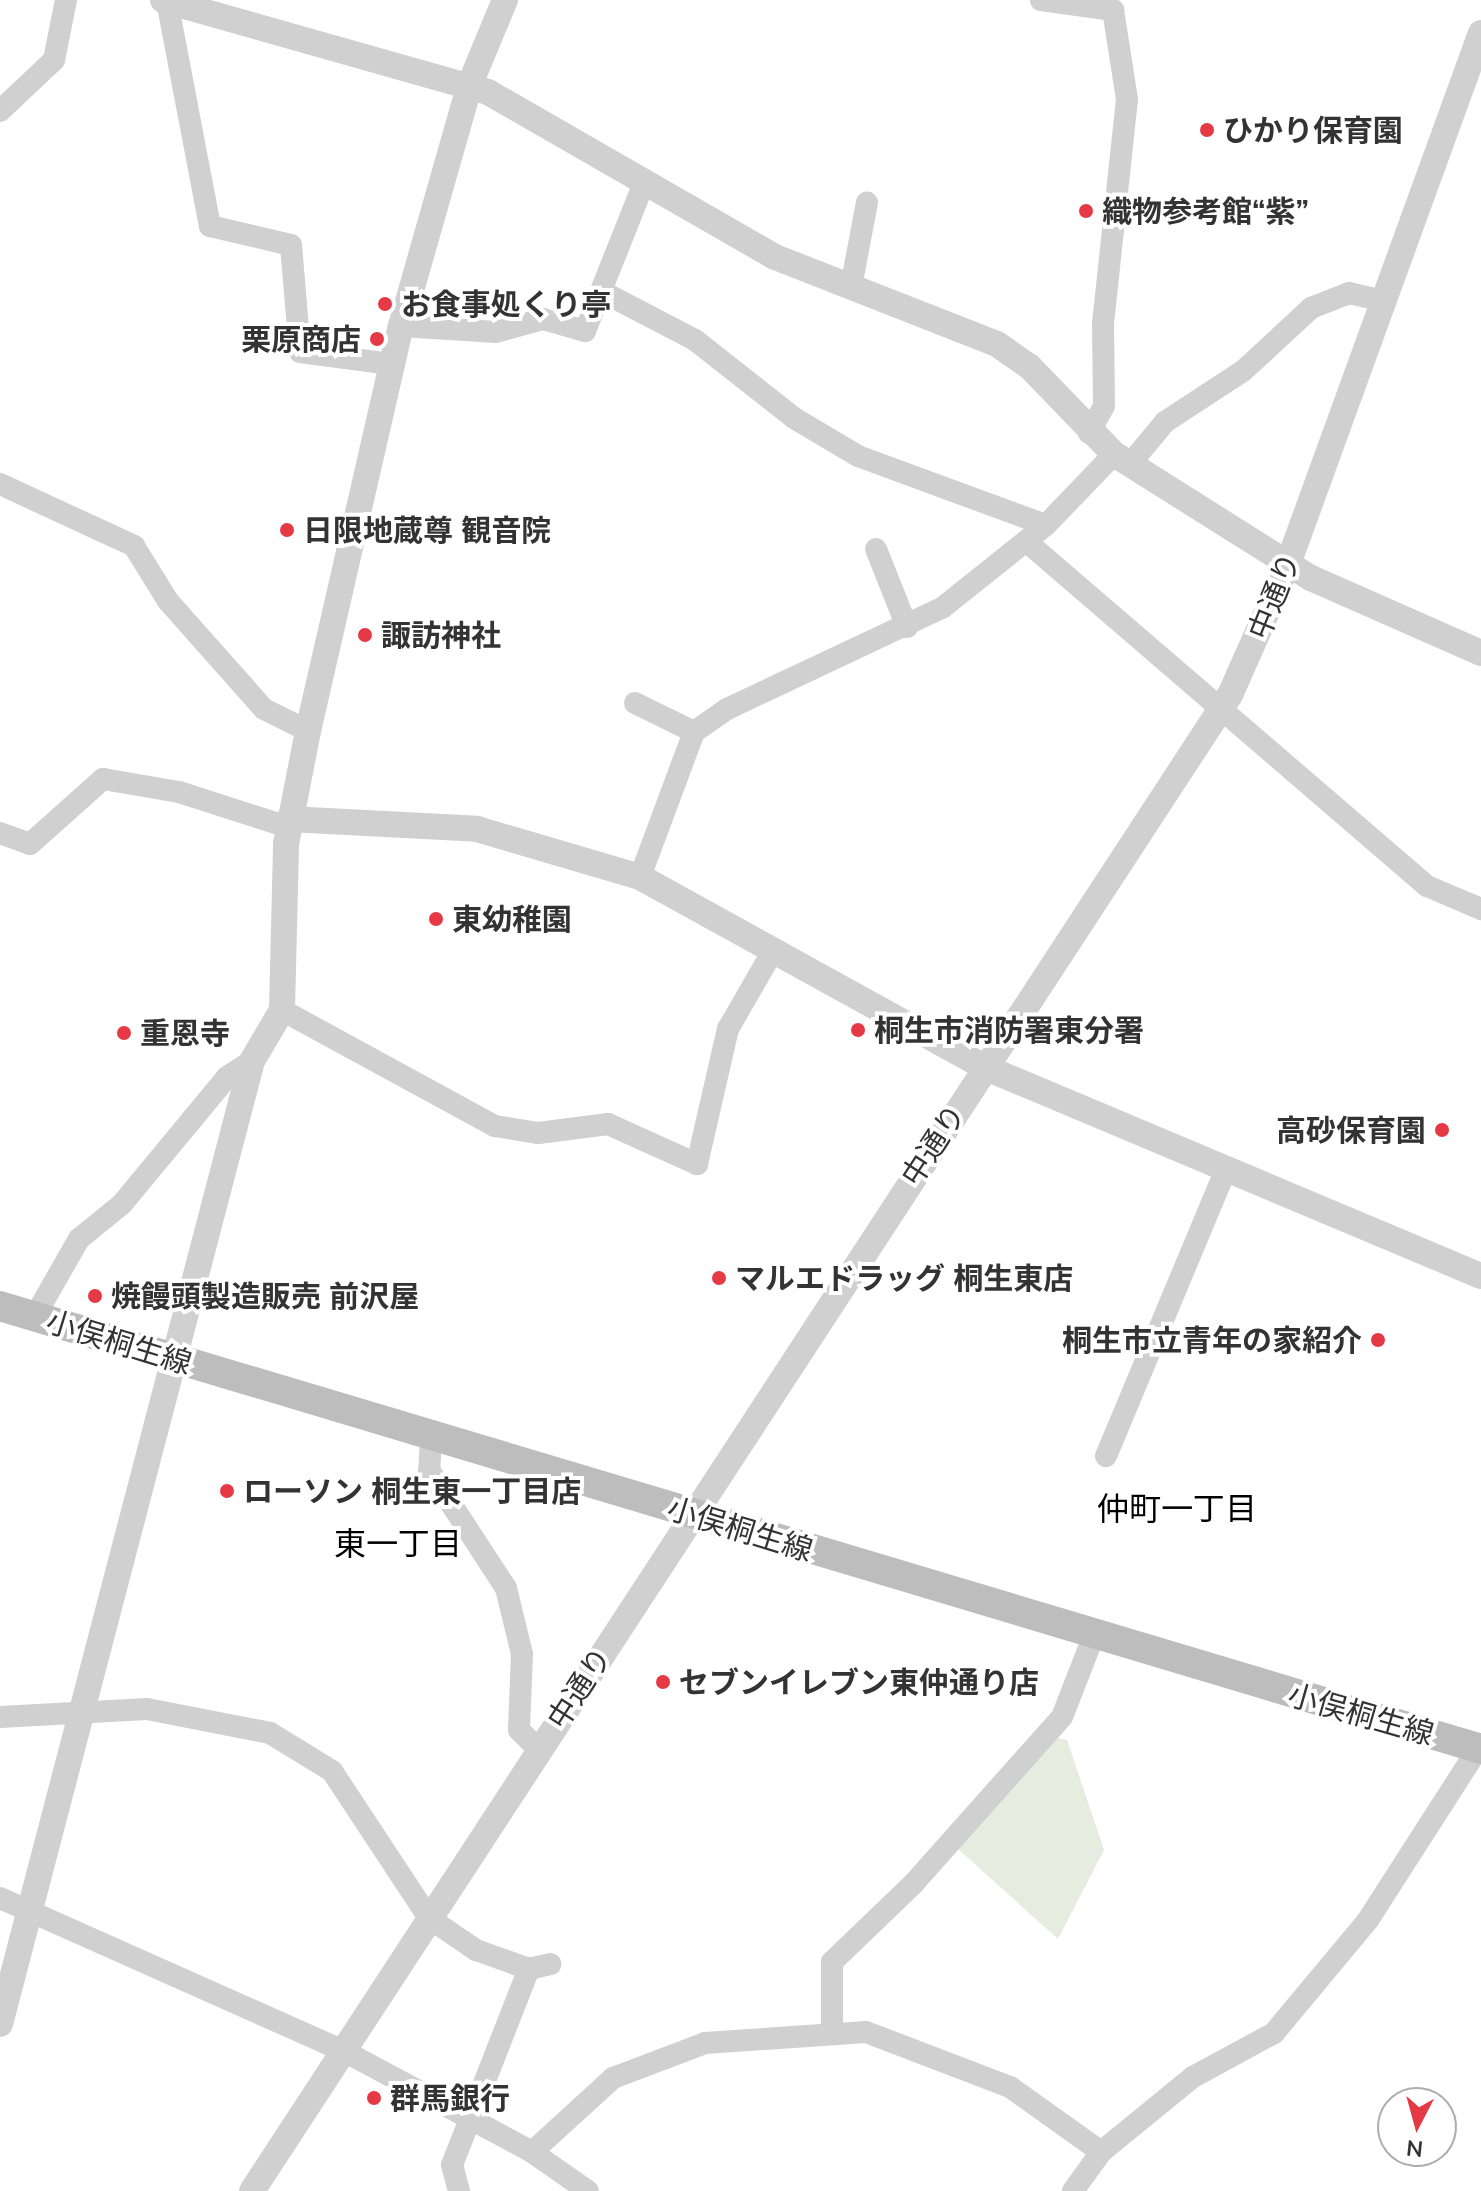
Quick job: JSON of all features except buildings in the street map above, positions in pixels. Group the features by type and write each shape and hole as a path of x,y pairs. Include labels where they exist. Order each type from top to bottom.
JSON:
{"main road":[{"name":"小俣桐生線","path":"0,1306 1094,1635 1480,1747"}],"street":[{"path":"0,111 54,60 66,0"},
{"path":"0,2024 86,1712 252,1061 282,1010 289,823 308,731 401,326 470,84 505,0"},
{"path":"1041,0 1113,10 1127,99 1103,324 1104,406 1089,433"},
{"path":"391,364 300,352 291,245 210,226 165,1 470,84 645,180 750,244 997,344 1029,366 1089,433 1122,459 1288,564 1481,653"},
{"name":"中通り","path":"252,2191 984,1067 1220,712 1288,564 1481,33"},
{"path":"401,326 496,332 543,319 585,331 645,180"},
{"path":"851,287 867,202"},
{"path":"601,291 695,340 794,418 858,456 1046,525"},
{"path":"640,877 694,732 727,709 907,627 1027,542 1165,422 1243,371 1311,308 1349,293 1383,301"},
{"path":"0,484 134,546 168,601 264,709 308,731"},
{"path":"1027,542 1220,712 1427,886 1481,909"},
{"path":"876,549 907,627"},
{"path":"635,703 694,732"},
{"path":"0,833 30,844 103,779 179,792 289,823 477,829 640,877 984,1067 1481,1276"},
{"path":"282,1010 495,1126 538,1133 608,1124 697,1164 728,1029 774,949"},
{"path":"35,1316 79,1239 122,1204 227,1077 252,1061"},
{"path":"1106,1456 1227,1167"},
{"path":"431,1437 429,1470 506,1588 522,1654 519,1730 538,1749"},
{"path":"832,2033 832,1962 914,1883 1062,1717 1094,1635"},
{"path":"0,1717 86,1712 204,1715 305,1749 332,1771 429,1918 476,1950 539,1966 468,2117 452,2165 459,2191"},
{"path":"1073,2191 1101,2152 1193,2077 1274,2033 1368,1920 1480,1747"},
{"path":"0,1898 342,2050 532,2152 588,2191"},
{"path":"532,2152 613,2078 705,2043 866,2032 981,2073 1101,2152"}],"shaded area":[{"path":"1055,1737 1067,1740 1104,1850 1058,1939 957,1848"}],"place":[{"name":"ひかり保育園","path":"1207,130"},
{"name":"織物参考館“紫”","path":"1086,211"},
{"name":"お食事処くり亭","path":"385,304"},
{"name":"栗原商店","path":"377,339"},
{"name":"日限地蔵尊 観音院","path":"287,530"},
{"name":"諏訪神社","path":"365,635"},
{"name":"東幼稚園","path":"436,919"},
{"name":"桐生市消防署東分署","path":"858,1030"},
{"name":"重恩寺","path":"124,1033"},
{"name":"高砂保育園","path":"1442,1130"},
{"name":"マルエドラッグ 桐生東店","path":"719,1278"},
{"name":"焼饅頭製造販売 前沢屋","path":"95,1296"},
{"name":"桐生市立青年の家紹介","path":"1378,1340"},
{"name":"ローソン 桐生東一丁目店","path":"227,1491"},
{"name":"セブンイレブン東仲通り店","path":"663,1682"},
{"name":"群馬銀行","path":"374,2098"}],"district":[{"name":"仲町一丁目","path":"1177,1508"},
{"name":"東一丁目","path":"398,1543"}]}
